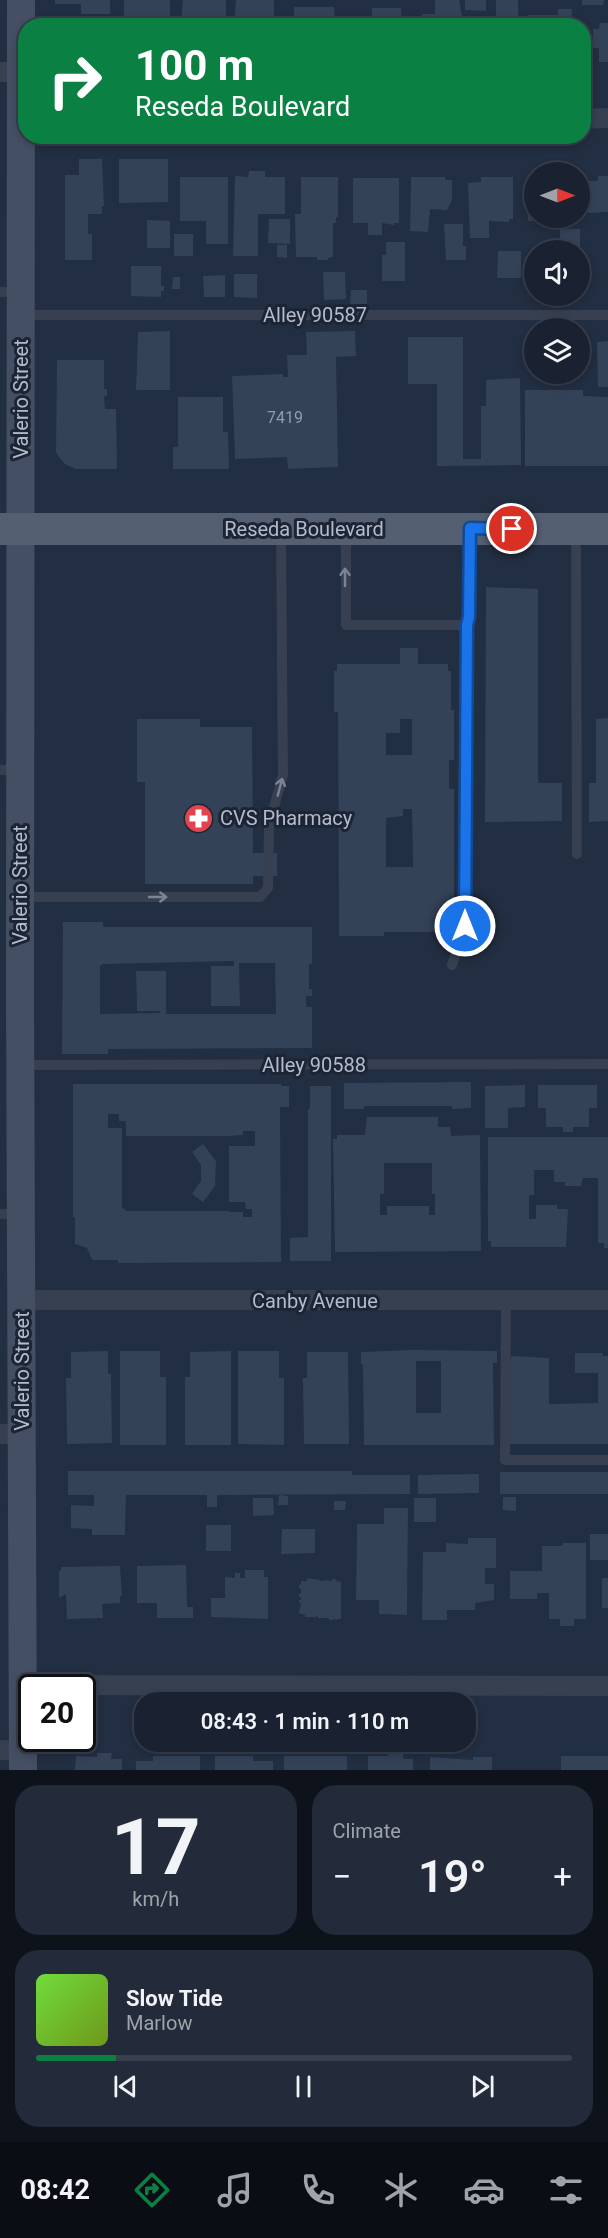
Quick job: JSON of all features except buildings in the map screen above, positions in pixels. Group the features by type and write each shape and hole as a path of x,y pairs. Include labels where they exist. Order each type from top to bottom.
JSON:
{"main road":[{"name":"Reseda Boulevard","path":"11,529 608,529"}],"street":[{"name":"Valerio Street","path":"20,18 21,0"},
{"name":"Valerio Street","path":"18,43 10,770 21,897 10,990 21,1065 10,1214 21,1300 11,1434 22,1674"},
{"path":"591,118 608,118"},
{"name":"Canby Avenue","path":"21,1300 608,1300"},
{"path":"96,1685 608,1686"},
{"name":"Valerio Street","path":"15,1757 18,1730"}],"lane":[{"name":"Alley 90587","path":"15,300 608,315"},
{"path":"452,964 465,926 470,528"},
{"path":"21,897 260,897 268,888 270,824 283,775 280,529"},
{"path":"346,529 346,625 467,625"},
{"path":"576,529 577,854"},
{"name":"Alley 90588","path":"21,1065 608,1064"},
{"path":"506,1300 505,1460 608,1460"}],"place":[{"name":"CVS Pharmacy","path":"199,818"}],"route":[{"path":"465,926 470,528 512,529"}]}
